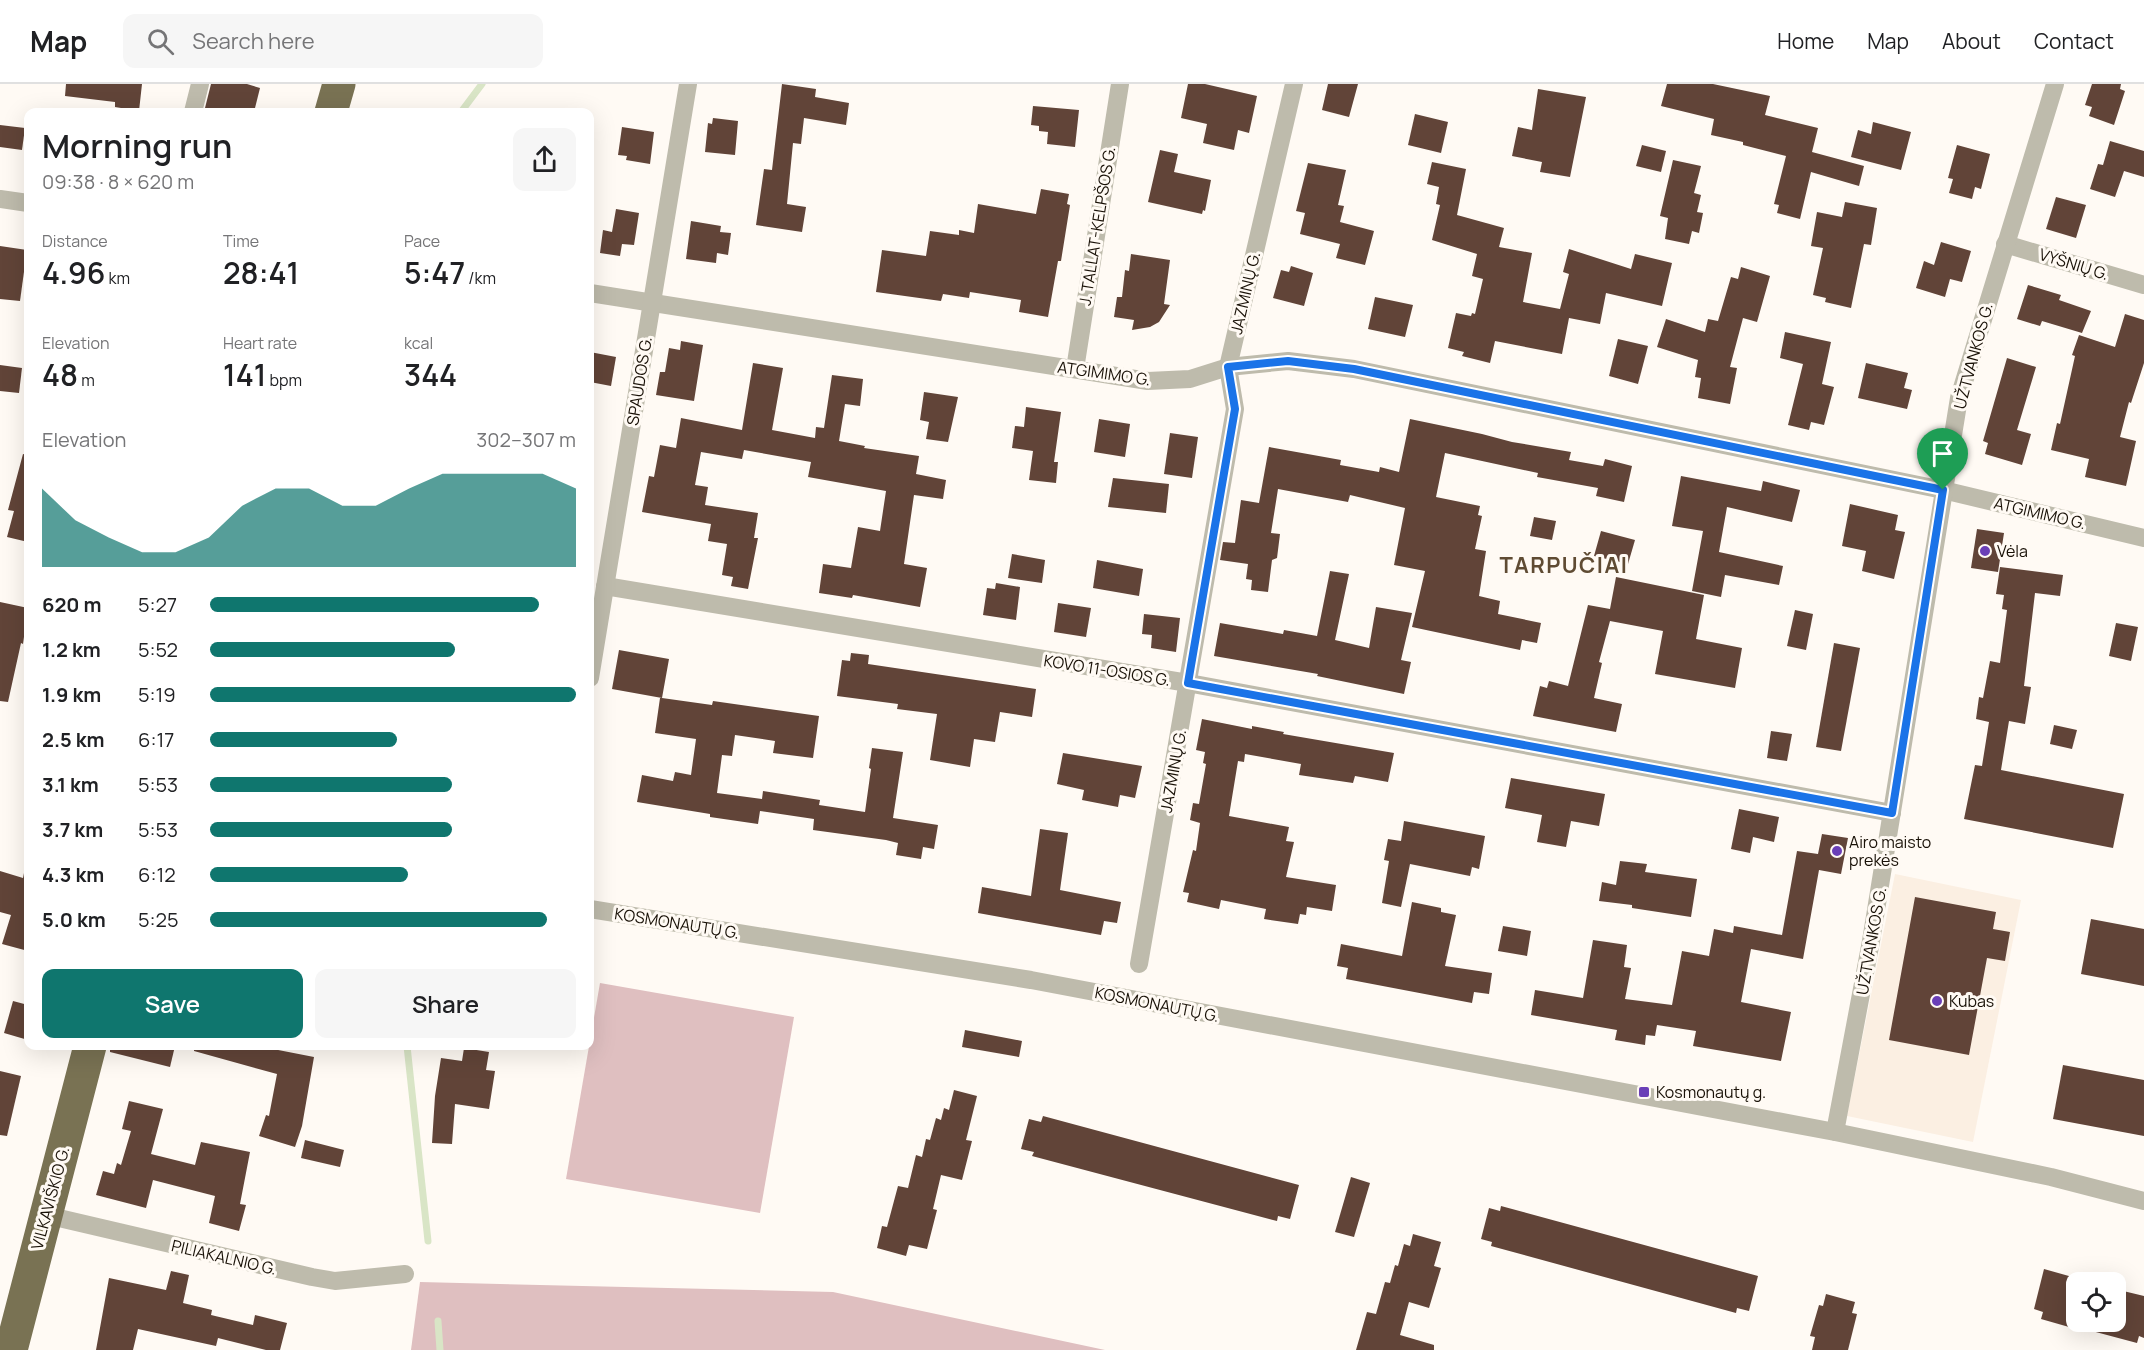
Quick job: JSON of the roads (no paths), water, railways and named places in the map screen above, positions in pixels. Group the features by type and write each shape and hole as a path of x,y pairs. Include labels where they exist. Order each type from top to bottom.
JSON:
{"highway":[{"path":"333,108 339,84"},
{"name":"VILKAVIŠKIO G.","path":"11,1350 89,1050"}],"street":[{"path":"194,108 200,84"},
{"name":"SPAUDOS G.","path":"594,653 688,84"},
{"name":"J. TALLAT-KELPŠOS G.","path":"1074,369 1120,84"},
{"name":"JAZMINŲ G.","path":"1139,964 1235,409 1228,367 1294,84"},
{"name":"UŽTVANKOS G.","path":"1836,1132 1871,941 1959,398 2055,84"},
{"path":"0,199 24,202"},
{"name":"VYŠNIŲ G.","path":"2005,243 2144,285"},
{"name":"ATGIMIMO G.","path":"594,294 1148,381 1190,379 1228,367 1288,361 1354,369 1943,490 2144,538"},
{"name":"KOVO 11-OSIOS G.","path":"605,586 1188,683 1892,813"},
{"name":"KOSMONAUTŲ G.","path":"594,910 1030,980 1836,1132 2050,1177 2144,1201"},
{"name":"PILIAKALNIO G.","path":"46,1215 335,1281 405,1274"}],"waterway":[{"path":"464,108 482,84"},
{"path":"407,1050 428,1241"},
{"path":"438,1321 440,1350"}],"place":[{"name":"Vėla","path":"1985,551"},
{"name":"Airo maisto prekės","path":"1837,851"},
{"name":"Kubas","path":"1937,1001"},
{"name":"Kosmonautų g.","path":"1644,1092"}],"district":[{"name":"TARPUČIAI","path":"1564,565"}]}
